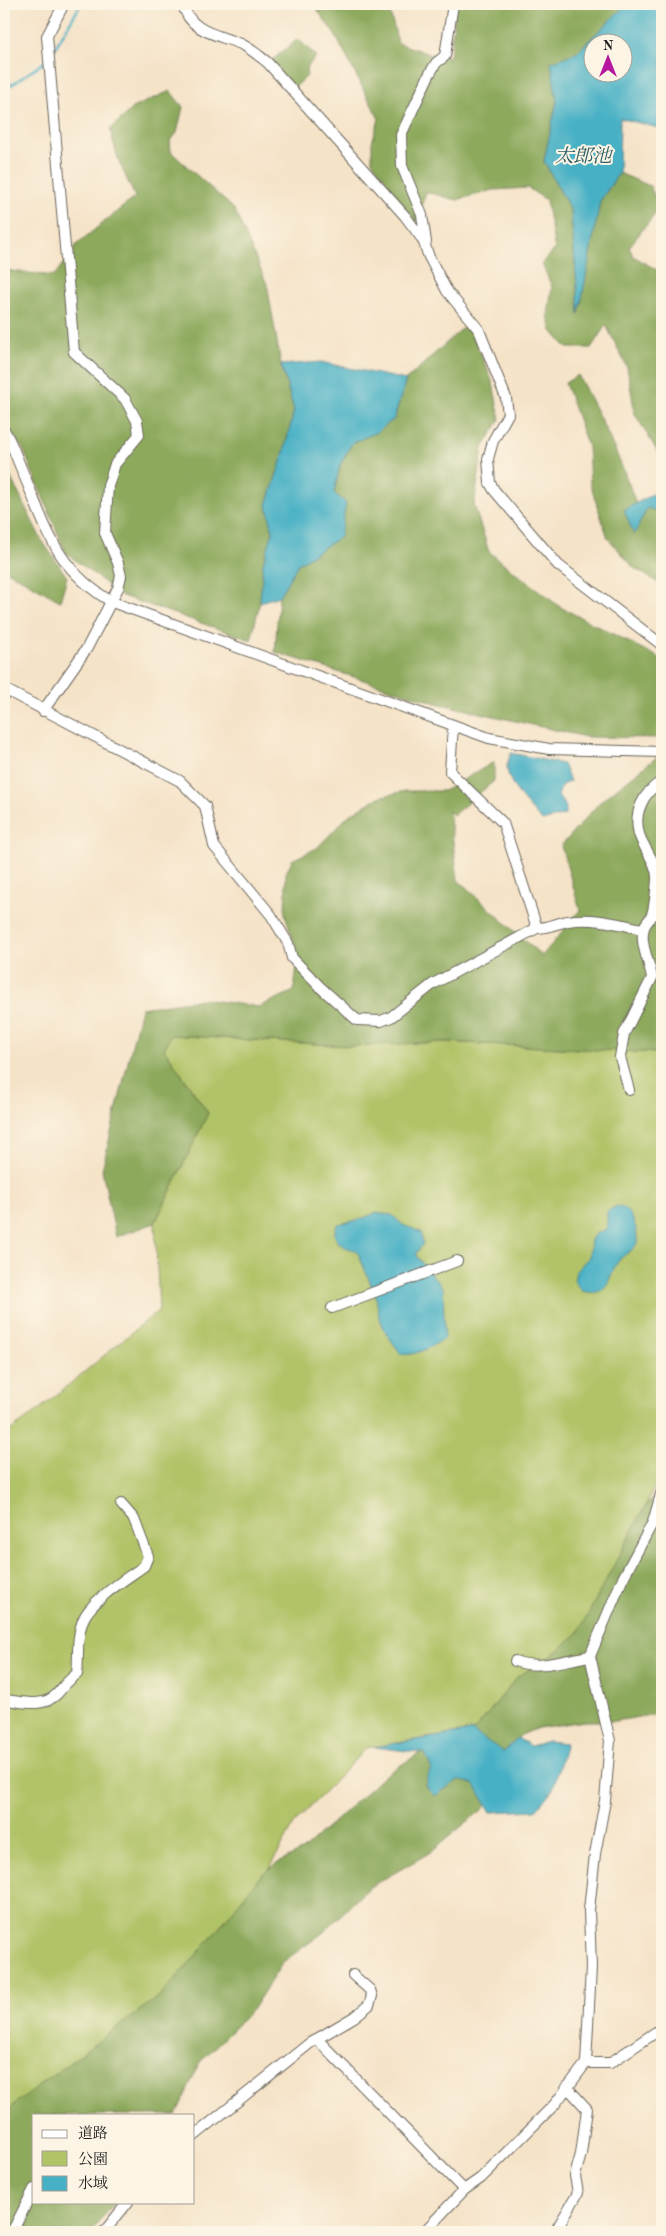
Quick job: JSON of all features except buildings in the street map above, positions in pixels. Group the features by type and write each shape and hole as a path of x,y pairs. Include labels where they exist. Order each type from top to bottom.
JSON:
{"street":[{"path":"43,710 88,648 112,602 120,576 118,563 105,533 108,486 115,464 139,435 137,421 125,398 74,352 47,36 64,4"},
{"path":"183,4 189,18 196,26 243,45 267,62 405,216 423,240 429,257 447,291 479,330 506,398 508,414 493,441 488,460 490,483 494,490 558,564 662,645"},
{"path":"429,257 422,215 402,166 401,136 432,69 445,56 453,4"},
{"path":"4,430 58,554 92,590 112,602 489,738 549,749 662,752"},
{"path":"4,689 180,781 188,788 205,806 214,846 270,915 288,943 292,958 320,987 357,1020 381,1021 391,1017 433,984 537,928 548,928 568,921 602,920 643,929"},
{"path":"453,725 450,772 503,823 537,928"},
{"path":"629,1090 620,1058 624,1034 652,978 645,951 643,929 657,914 655,866 639,834 637,818 641,803 646,795 662,781"},
{"path":"332,1308 457,1261"},
{"path":"424,2232 464,2190 481,2178 556,2104 586,2063 590,1968 589,1910 610,1741 590,1656 622,1580 653,1522 662,1490"},
{"path":"4,1700 34,1704 45,1702 77,1674 77,1654 81,1627 90,1608 144,1566 148,1556 134,1519 121,1504"},
{"path":"515,1661 525,1665 541,1665 590,1656"},
{"path":"195,2135 317,2039 354,2017 369,2005 372,1996 370,1990 352,1975"},
{"path":"586,2063 610,2063 662,2028"},
{"path":"317,2039 464,2190"},
{"path":"555,2232 578,2194 575,2176 581,2154 588,2109 567,2087"},
{"path":"12,2232 32,2193"},
{"path":"104,2232 126,2204"}],"green space":[{"path":"313,4 388,4 398,43 429,54 450,57 456,4 625,4 598,32 584,32 584,45 576,53 551,62 557,101 544,161 571,211 579,312 600,201 619,173 650,186 660,208 629,247 633,256 662,273 662,459 635,414 627,367 606,325 591,348 567,348 552,331 548,315 552,287 542,264 555,249 546,200 528,188 493,190 457,200 426,192 416,222 372,161 372,142 379,119 334,33"},
{"path":"298,39 316,56 306,69 307,76 294,88 271,61"},
{"path":"170,91 183,107 177,133 170,141 171,152 234,209 267,284 281,365 294,410 284,452 267,505 273,532 263,563 260,602 251,640 122,596 66,553 23,449 4,423 4,270 54,276 78,243 135,197 119,162 110,130 132,108"},
{"path":"468,323 493,383 500,419 483,448 474,505 489,552 560,607 660,658 662,655 662,738 586,737 436,703 275,652 279,596 298,564 340,537 334,494 340,465 352,443 377,432 394,419 406,380"},
{"path":"578,375 610,438 636,504 624,510 643,517 647,508 662,512 662,585 634,568 608,538 590,484 588,447 565,383"},
{"path":"4,464 41,539 67,577 60,601 4,569"},
{"path":"662,753 662,1056 658,1053 446,1042 349,1046 171,1035 164,1049 208,1113 155,1223 116,1237 102,1170 141,1008 203,999 259,1007 294,991 298,956 285,914 286,873 292,860 317,848 349,815 379,797 405,791 444,791 494,762 494,781 453,815 449,811 458,880 542,956 580,910 561,846 601,801"},
{"path":"170,1035 349,1046 446,1042 658,1053 662,1056 662,1470 583,1644 495,1727 366,1748 294,1824 207,1984 4,2116 4,1435 36,1412 159,1310 155,1223 208,1113 164,1049"},
{"path":"662,1486 662,1713 616,1721 585,1721 538,1728 521,1735 504,1752 504,1779 483,1809 429,1853 368,1888 324,1932 283,1962 252,2010 201,2061 176,2114 32,2114 32,2204 113,2204 92,2232 4,2232 4,2116 13,2105 163,1993 211,1938 262,1874 276,1864 303,1850 384,1776 418,1754 466,1741 517,1677 551,1656 578,1633 643,1510"}],"water":[{"name":"太郎池","path":"625,4 662,4 662,129 620,118 619,173 600,201 579,314 571,211 544,161 557,101 551,62 576,53 584,45 584,82 634,82 634,32 598,32"},
{"path":"321,362 406,380 394,419 377,432 352,443 340,465 334,493 346,503 340,537 298,564 279,596 260,602 263,563 273,532 267,505 284,452 294,410 281,365"},
{"path":"662,489 662,512 647,508 634,535 624,510"},
{"path":"511,753 563,764 570,781 562,785 558,796 566,807 565,815 542,821 526,803 516,790 509,776 507,767"},
{"path":"617,1206 627,1211 633,1220 637,1243 620,1259 604,1288 592,1293 582,1291 574,1281 576,1271 589,1257 591,1240 595,1234 607,1229 607,1211"},
{"path":"376,1213 392,1215 403,1225 421,1232 423,1244 416,1253 417,1257 443,1288 445,1338 430,1347 412,1354 401,1354 386,1333 379,1317 376,1297 359,1255 355,1250 341,1245 336,1238 335,1229 338,1224 358,1220"},
{"path":"472,1731 504,1752 517,1738 531,1746 548,1741 566,1743 553,1789 536,1810 491,1812 474,1784 458,1780 435,1796 425,1786 431,1767 425,1753 373,1747"}],"waterway":[{"path":"52,53 81,4"},
{"path":"4,90 46,61"}]}
